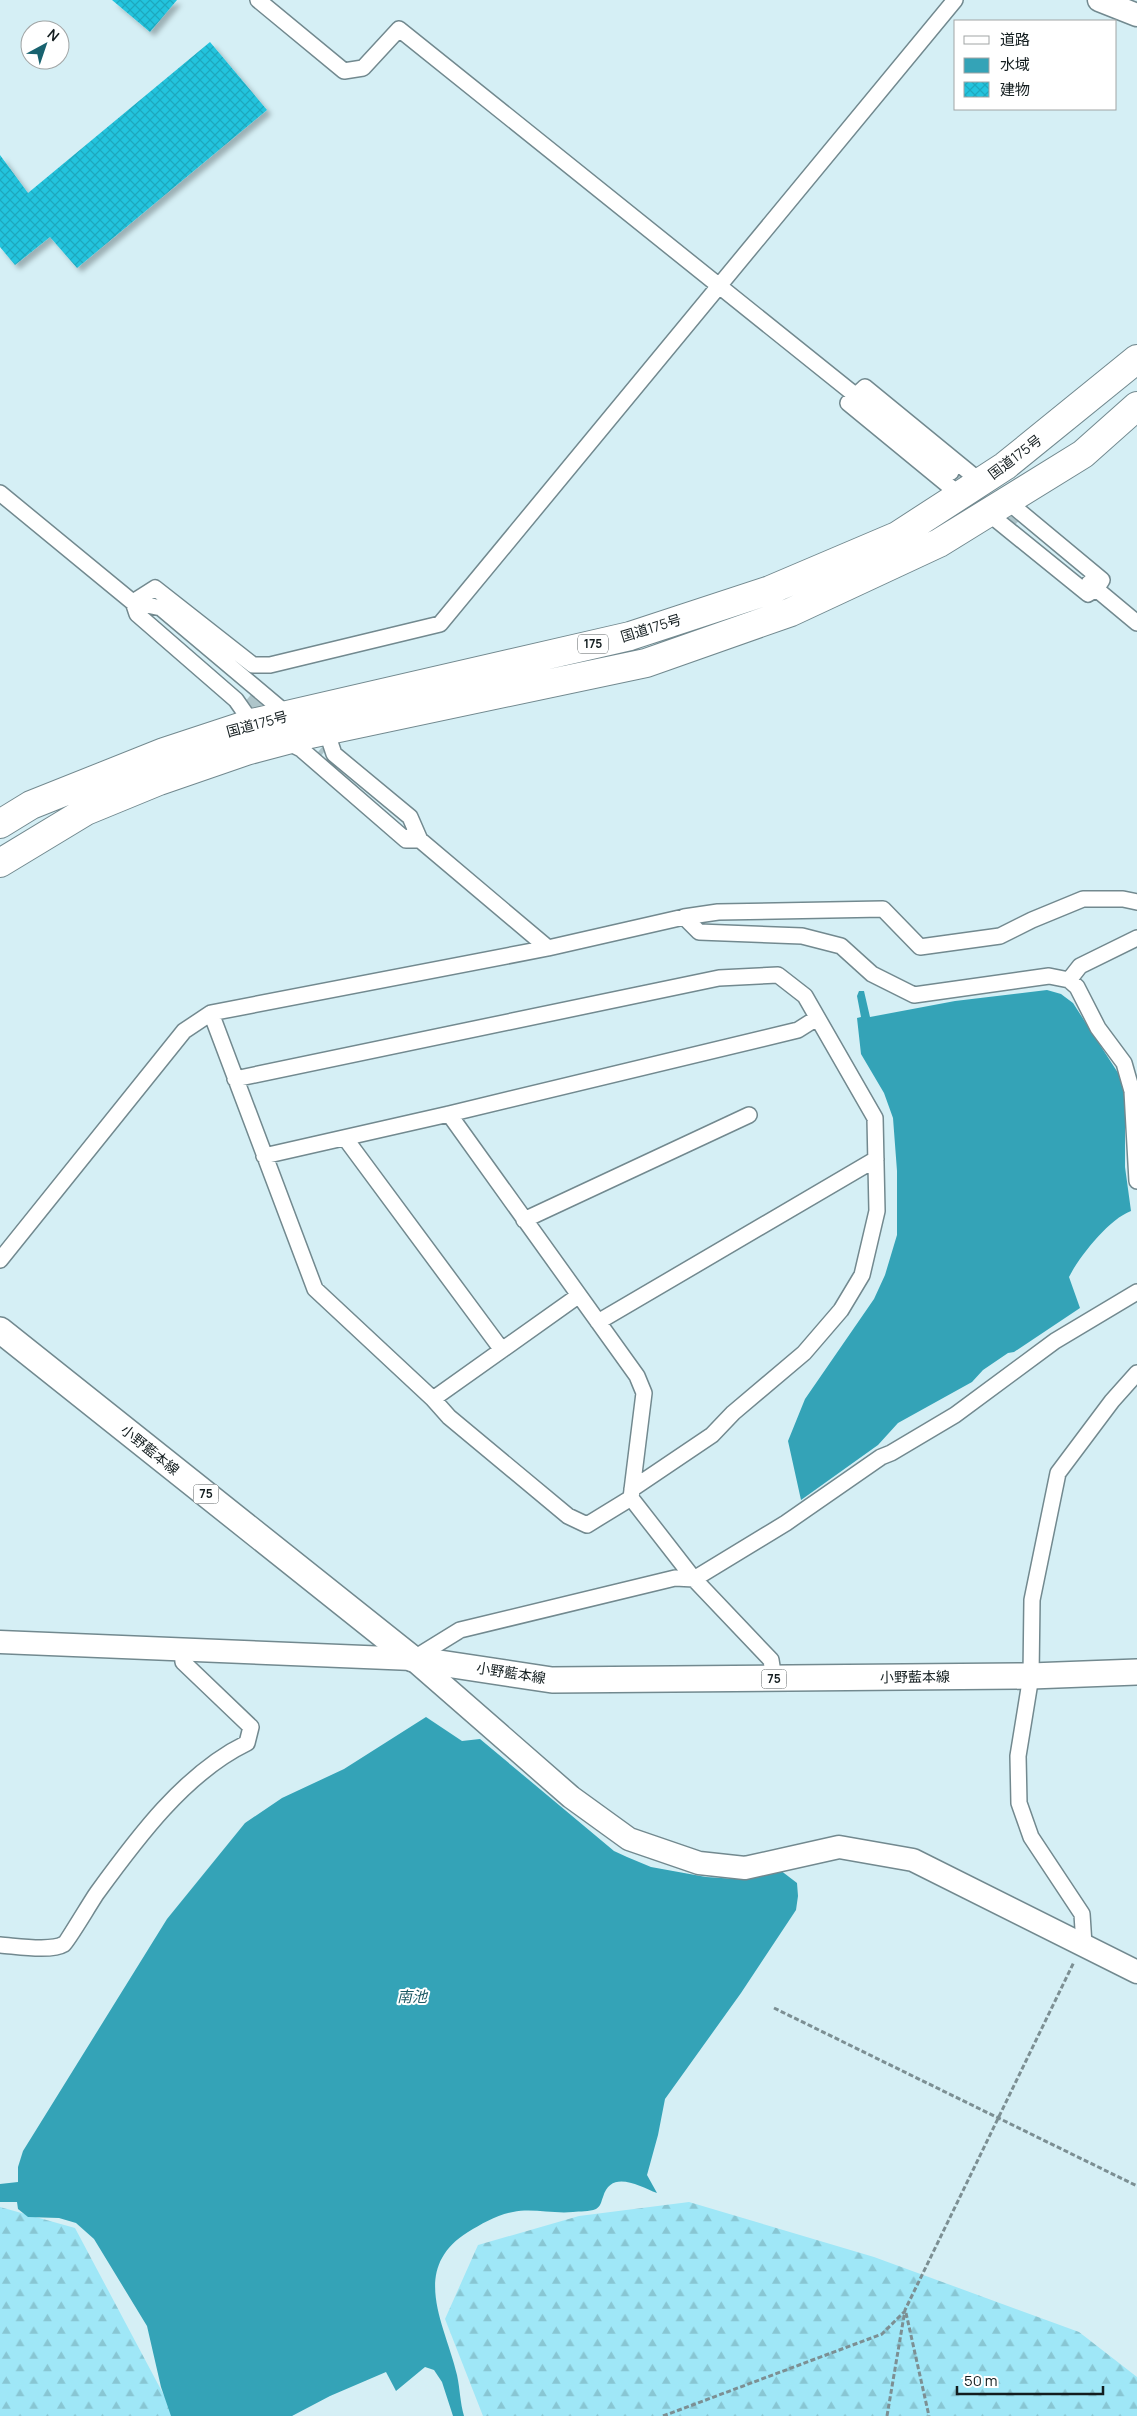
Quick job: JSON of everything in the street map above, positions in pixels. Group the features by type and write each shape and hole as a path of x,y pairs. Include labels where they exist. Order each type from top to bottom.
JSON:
{"highway":[{"name":"国道175号","path":"0,863 86,811 286,728 630,636 761,593 898,536 964,483 1005,466 1137,359"},
{"name":"国道175号","path":"0,824 32,805 164,752 250,710 324,744 646,663 791,612 1004,512 1083,454 1137,406"}],"main road":[{"name":"小野藍本線","path":"0,1330 413,1659 552,1680 1031,1676 1137,1672"}],"street":[{"path":"258,0 344,71 362,68 399,29 964,483"},
{"path":"134,602 155,588 252,665 270,665 440,624 955,0"},
{"path":"1099,0 1137,15"},
{"path":"865,387 964,483 848,403 865,387"},
{"path":"0,493 134,602 250,710"},
{"path":"1004,512 1102,580 1096,589 1088,594 1004,512"},
{"path":"1004,512 1137,623"},
{"path":"134,602 137,614 250,710"},
{"path":"134,602 161,608 286,728 301,749 406,840 420,840"},
{"path":"324,744 410,817 420,840"},
{"path":"324,744 420,840 548,948"},
{"path":"0,1260 184,1031 211,1013 548,948 684,917 718,912 883,908 920,946 1000,936 1032,920 1083,899 1123,899 1137,902"},
{"path":"684,917 699,932 802,936 841,946 872,974 914,995 1049,976 1068,980 1077,987 1098,1028 1124,1063 1132,1091 1137,1181"},
{"path":"1068,980 1080,966 1137,938"},
{"path":"211,1013 235,1079 264,1156 315,1289 433,1399 449,1417 568,1516 588,1526 712,1435 733,1413 804,1353 841,1310 862,1275 877,1211 875,1118 804,996 778,975 719,978 235,1079"},
{"path":"264,1156 449,1114 798,1030 817,1018"},
{"path":"449,1114 637,1376 644,1393 631,1493 694,1579 771,1660 774,1679"},
{"path":"524,1220 749,1115"},
{"path":"345,1138 502,1350"},
{"path":"598,1322 876,1159"},
{"path":"0,1642 413,1659 460,1630 675,1578 694,1579 786,1523 881,1457 955,1415 1055,1341 1137,1292"},
{"path":"433,1399 578,1296"},
{"path":"1084,1945 1082,1914 1031,1837 1019,1803 1018,1756 1031,1676 1032,1600 1058,1473 1112,1401 1137,1374"},
{"path":"0,1945 55,1948 66,1943 76,1922 130,1847 200,1772 223,1755 247,1743 251,1727 183,1662 182,1650"},
{"path":"413,1659 571,1797 629,1839 699,1863 745,1868 839,1847 914,1860 1137,1972"}],"path":[{"path":"888,2416 905,2310 1000,2119 1065,1979 1084,1945"},
{"path":"774,2008 1137,2186"},
{"path":"662,2416 882,2334 905,2310"},
{"path":"905,2310 929,2416"}],"green space":[{"path":"689,2202 874,2257 1079,2332 1137,2377 1137,2416 483,2416 445,2319 478,2245 579,2216"},
{"path":"0,2207 75,2228 175,2416 0,2416"}],"water":[{"path":"1047,990 1061,994 1073,1003 1120,1076 1125,1097 1125,1167 1131,1211 1122,1215 1104,1230 1080,1259 1069,1277 1080,1308 1014,1352 1008,1353 983,1370 972,1382 898,1423 878,1445 801,1500 788,1441 805,1399 874,1299 885,1275 897,1235 897,1171 893,1118 884,1093 861,1054 857,1018 861,1017 857,996 859,991 864,991 870,1017 955,1001"},
{"name":"南池","path":"426,1717 462,1741 480,1739 614,1851 651,1867 706,1877 737,1879 780,1870 797,1883 796,1910 741,1993 665,2099 647,2175 657,2193 634,2184 619,2182 612,2184 607,2189 600,2205 596,2209 565,2212 520,2211 507,2213 489,2220 468,2232 450,2247 440,2263 435,2280 436,2298 457,2375 464,2416 453,2416 442,2382 434,2370 425,2367 396,2391 386,2372 330,2396 292,2416 171,2416 161,2387 147,2326 94,2239 76,2223 59,2218 28,2217 18,2209 17,2202 0,2202 0,2184 18,2182 18,2167 23,2151 167,1919 245,1823 282,1798 344,1769"}],"building":[{"path":"112,0 177,0 150,32"},
{"path":"210,42 267,110 77,268 50,237 15,265 0,247 0,155 28,193"}],"tunnel":[{"path":"951,472 1016,524"},
{"path":"249,697 276,719"},
{"path":"299,739 321,756"}]}
